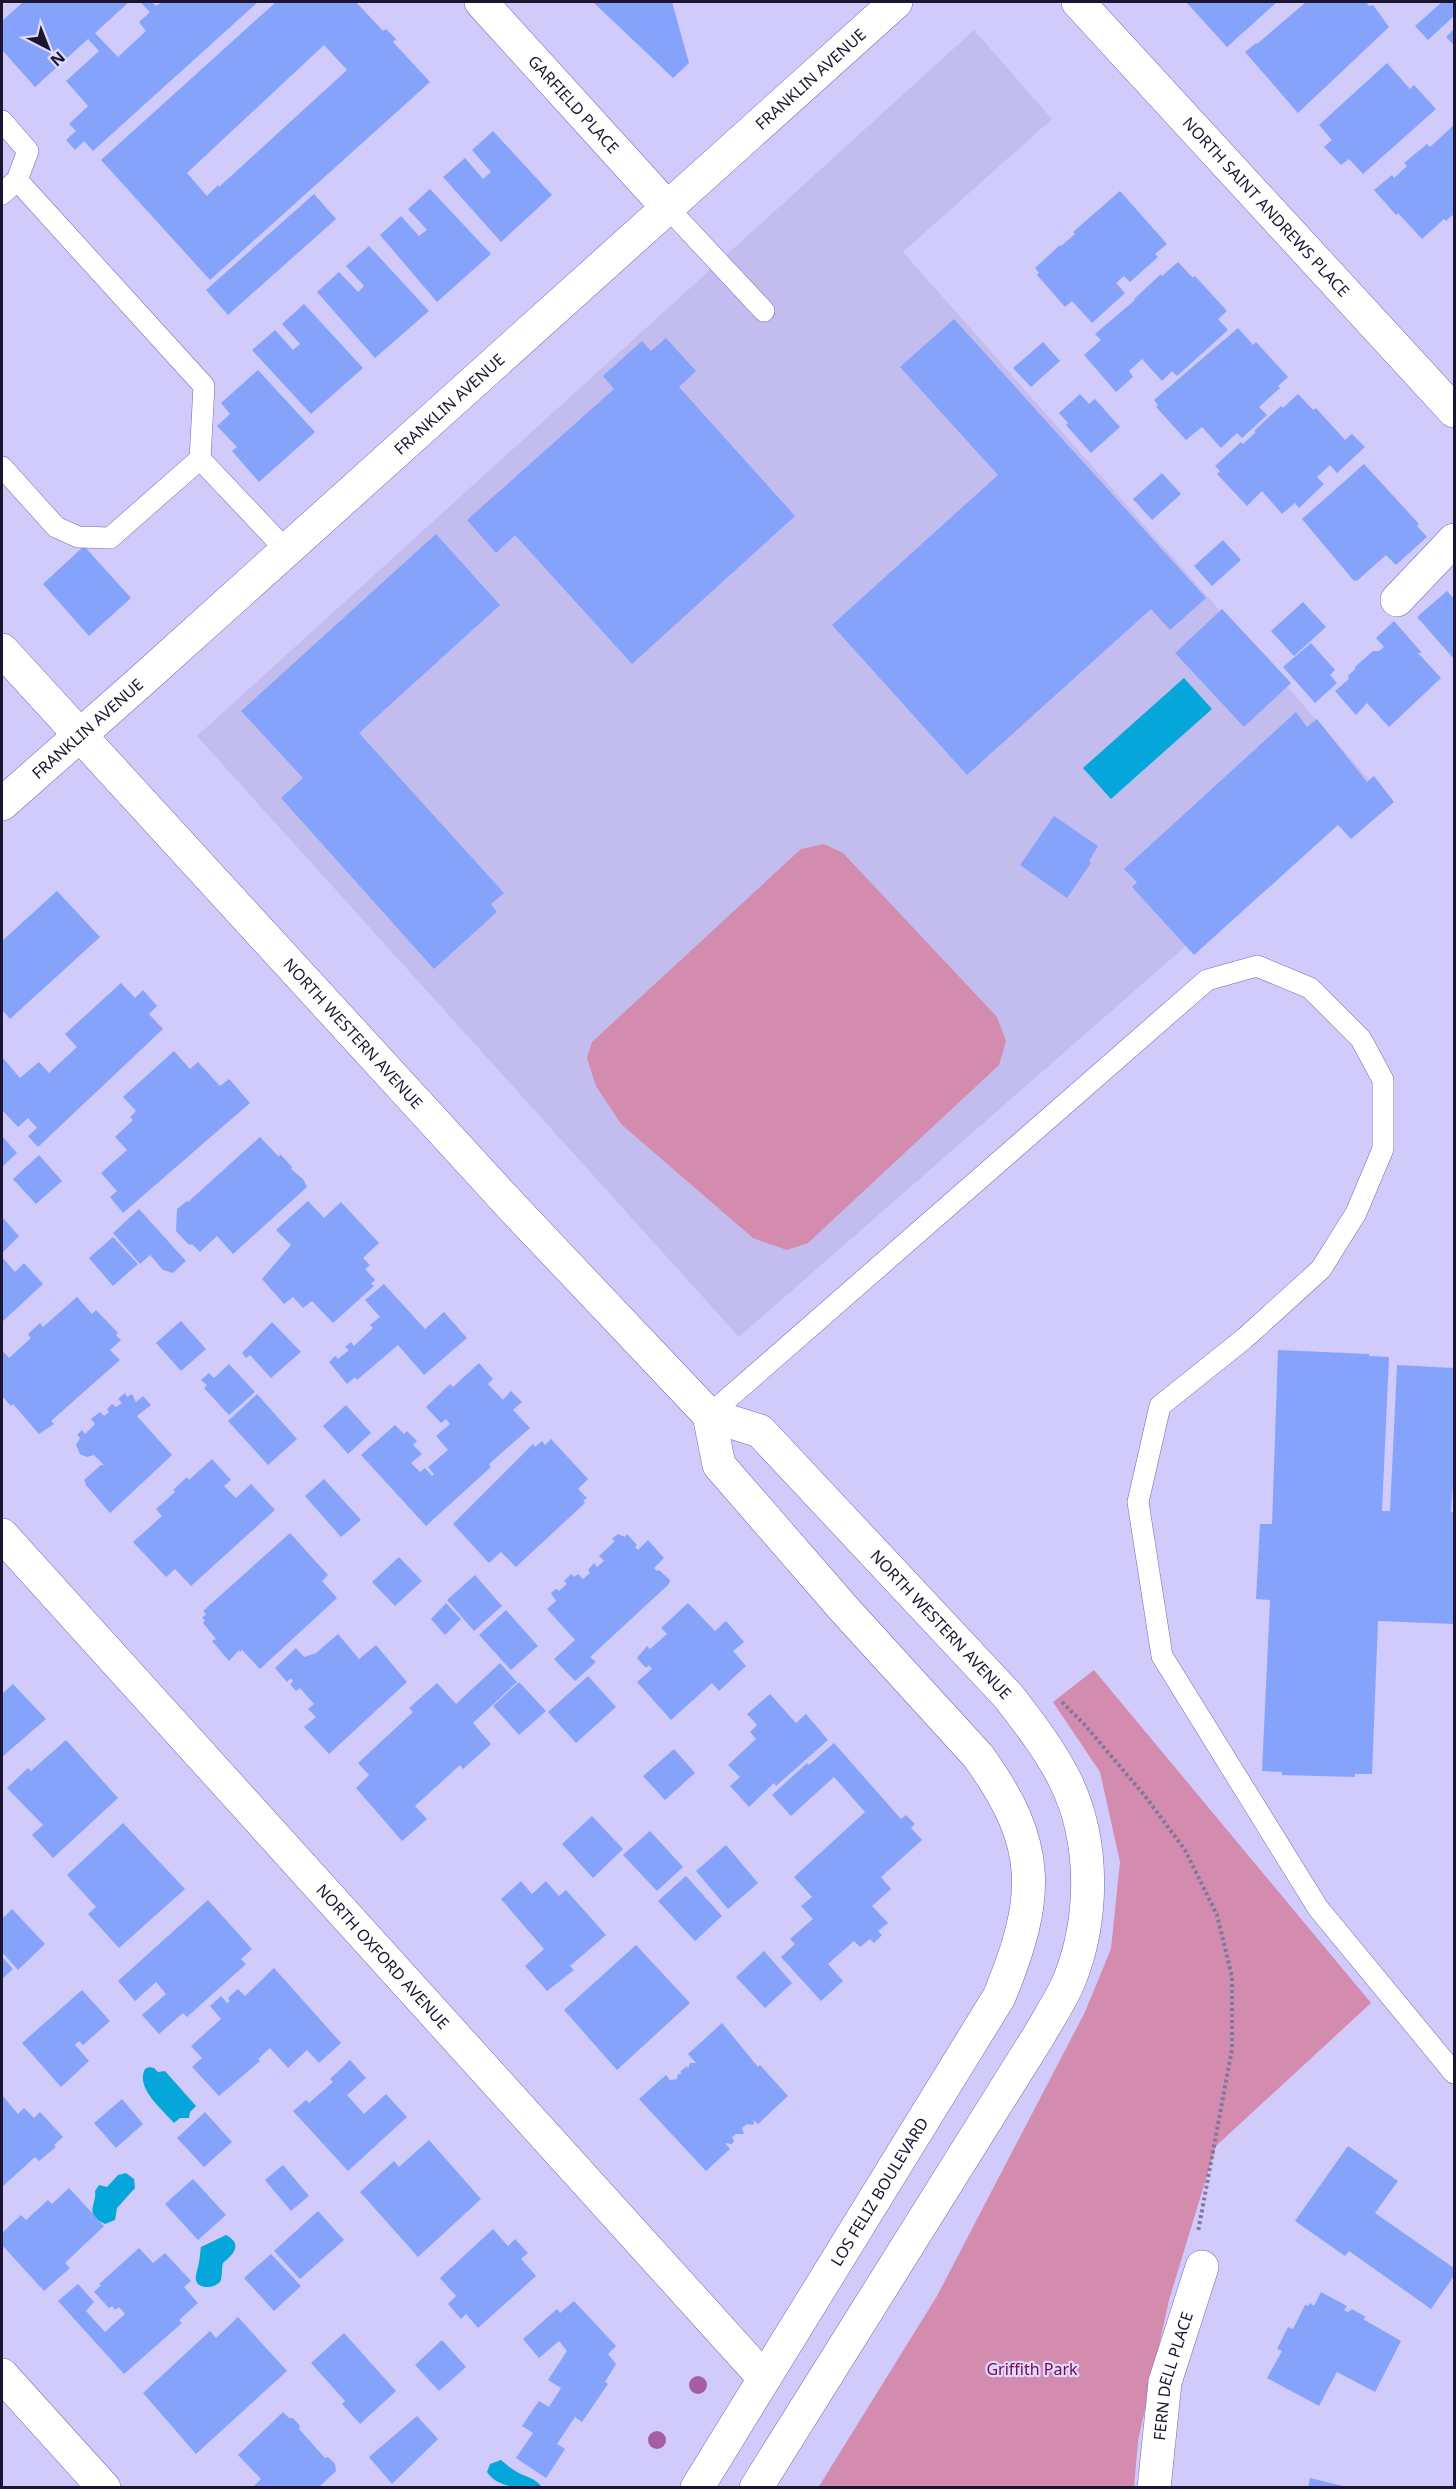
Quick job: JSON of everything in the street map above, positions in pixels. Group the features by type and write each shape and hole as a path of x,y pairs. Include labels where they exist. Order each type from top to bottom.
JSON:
{"main road":[{"name":"GARFIELD PLACE","path":"481,2 667,207"},
{"name":"FRANKLIN AVENUE","path":"2,804 896,2"},
{"name":"NORTH SAINT ANDREWS PLACE","path":"1078,2 1455,411"},
{"path":"1396,600 1455,540"},
{"name":"NORTH WESTERN AVENUE","path":"2,650 514,1209 709,1415 760,1431 1009,1696 1043,1742 1066,1781 1082,1828 1089,1896 1081,1940 1069,1982 756,2487"},
{"name":"LOS FELIZ BOULEVARD","path":"697,2487 999,1997 1017,1955 1027,1918 1029,1883 1024,1843 1014,1813 997,1783 978,1756 844,1609 719,1465 709,1415"},
{"name":"NORTH OXFORD AVENUE","path":"2,1535 764,2378"},
{"name":"FERN DELL PLACE","path":"1154,2487 1165,2382 1202,2267"},
{"path":"2,2375 104,2487"}],"lane":[{"path":"2,121 28,151 9,187 204,386 200,459 110,538 78,537 56,527 2,467"},
{"path":"667,207 764,311"},
{"path":"200,459 286,550"},
{"path":"709,1415 1207,980 1257,966 1310,988 1361,1039 1383,1080 1383,1149 1356,1213 1321,1269 1245,1338 1160,1406 1138,1502 1162,1656 1318,1908 1455,2073"}],"path":[{"path":"1106,1750 1145,1796 1185,1850 1217,1915 1232,1977 1232,2049 1223,2097"}],"shaded area":[{"path":"974,30 1052,119 903,252 1372,783 739,1337 197,736"}],"green space":[{"path":"824,844 843,853 997,1017 1006,1041 999,1065 808,1243 787,1250 753,1238 621,1124 596,1086 587,1058 592,1042 801,849"},
{"name":"Griffith Park","path":"1094,1670 1371,2003 1216,2146 1169,2300 1138,2441 1134,2487 818,2488 937,2296 1085,2012 1111,1949 1120,1862 1100,1772 1053,1702"}],"water":[{"path":"1184,678 1212,709 1111,799 1083,768"},
{"path":"149,2067 158,2072 165,2071 196,2106 190,2112 189,2118 180,2118 174,2123 151,2098 143,2076 145,2069"},
{"path":"126,2173 134,2179 135,2188 117,2208 115,2220 105,2224 94,2216 92,2209 95,2191 99,2185 107,2187 118,2175"},
{"path":"226,2235 234,2242 235,2249 223,2263 220,2282 211,2287 201,2286 196,2278 201,2247"},
{"path":"501,2460 542,2487 519,2487 498,2482 487,2472 490,2464"}],"building":[{"path":"23,2 129,2 95,33 118,57 146,31 139,22 150,12 140,2 152,2 156,6 162,2 258,2 93,151 84,141 75,150 66,140 76,131 69,124 88,106 66,81 99,51 88,39 35,87 2,50 2,21"},
{"path":"276,2 356,2 383,31 386,29 396,39 393,42 430,82 210,280 101,160","holes":["324,45 347,70 207,196 187,173"]},
{"path":"593,2 672,2 689,63 673,78"},
{"path":"1186,2 1277,2 1227,47"},
{"path":"1306,2 1366,2 1369,6 1373,5 1389,27 1298,113 1245,52"},
{"path":"1442,2 1454,2 1454,16 1428,40 1415,26"},
{"path":"1454,29 1454,45 1446,37"},
{"path":"1387,63 1410,89 1414,85 1436,109 1363,174 1349,159 1341,165 1324,147 1332,140 1319,125"},
{"path":"1454,125 1454,214 1446,221 1444,219 1422,239 1374,190 1392,175 1394,178 1407,166 1404,163 1427,144 1430,147"},
{"path":"493,131 552,195 501,242 443,177 465,158 483,179 491,172 472,150"},
{"path":"430,189 491,254 437,302 380,235 401,216 419,236 427,230 408,209"},
{"path":"1120,191 1167,244 1155,254 1158,257 1130,282 1124,276 1116,283 1125,293 1092,323 1072,301 1065,307 1037,275 1039,273 1035,268"},
{"path":"314,194 336,219 228,315 206,290"},
{"path":"369,246 429,311 375,358 317,292 339,272 358,292 364,286 346,266"},
{"path":"1178,262 1193,278 1195,276 1227,311 1218,319 1228,330 1177,376 1172,371 1162,381 1142,359 1129,371 1133,377 1116,392 1084,355 1101,340 1095,334 1161,274 1162,276"},
{"path":"304,304 363,368 311,414 252,350 275,330 293,350 300,344 282,324"},
{"path":"954,319 1206,598 1170,630 1151,609 967,775 832,625 998,475 900,367"},
{"path":"1238,328 1253,345 1256,342 1288,377 1278,386 1280,388 1259,407 1267,415 1242,438 1237,433 1221,448 1202,427 1186,440 1156,407 1158,405 1154,400"},
{"path":"666,338 696,371 679,387 795,516 632,664 515,535 496,553 467,520 614,389 603,376 642,341 651,351"},
{"path":"1043,342 1060,361 1031,387 1013,368"},
{"path":"258,370 315,432 259,482 232,451 237,447 217,426 230,414 221,403"},
{"path":"1080,394 1089,404 1095,399 1120,427 1091,453 1066,425 1068,423 1059,413"},
{"path":"1298,394 1313,410 1316,408 1345,440 1352,434 1365,447 1337,473 1330,465 1317,477 1324,484 1299,508 1295,503 1282,514 1262,491 1247,506 1217,474 1220,471 1215,466 1241,442 1243,444 1281,406 1283,408"},
{"path":"1364,464 1419,524 1417,526 1427,537 1396,565 1386,555 1354,581 1302,519"},
{"path":"1162,473 1181,494 1152,520 1133,499"},
{"path":"436,534 500,605 359,733 504,893 491,904 497,912 434,969 281,798 303,778 241,711"},
{"path":"1223,540 1241,560 1212,586 1194,566"},
{"path":"84,546 131,598 89,636 43,584"},
{"path":"1447,591 1454,599 1454,659 1417,617"},
{"path":"1303,602 1326,627 1294,656 1271,631"},
{"path":"1222,609 1291,683 1244,727 1175,653"},
{"path":"1394,621 1422,653 1418,653 1441,678 1389,727 1367,703 1356,715 1335,691 1349,679 1348,676 1355,667 1373,651 1379,651 1384,647 1376,638"},
{"path":"1311,643 1335,670 1330,675 1337,683 1315,703 1283,667"},
{"path":"1296,712 1307,727 1317,719 1367,782 1374,776 1394,802 1351,839 1338,825 1194,955 1132,887 1137,882 1124,869"},
{"path":"1054,816 1098,846 1089,861 1091,863 1067,898 1020,865"},
{"path":"57,891 100,937 10,1019 2,1010 2,941"},
{"path":"121,983 135,998 143,990 157,1006 149,1014 163,1029 38,1147 28,1136 37,1128 28,1118 18,1127 2,1110 2,1057 20,1078 39,1062 49,1073 77,1047 65,1034"},
{"path":"174,1051 190,1069 198,1062 220,1086 229,1079 250,1103 123,1213 110,1197 117,1191 101,1173 127,1150 115,1137 133,1120 130,1117 136,1111 123,1097"},
{"path":"2,1136 17,1153 2,1167"},
{"path":"260,1137 279,1157 280,1154 292,1167 291,1169 303,1179 307,1187 233,1254 217,1236 200,1252 193,1245 188,1244 176,1231 177,1209 188,1202"},
{"path":"39,1155 62,1181 36,1204 13,1179"},
{"path":"308,1201 324,1218 341,1202 379,1243 363,1258 370,1265 365,1269 375,1280 371,1284 374,1286 333,1323 312,1301 303,1308 293,1297 284,1304 262,1279 291,1245 276,1230"},
{"path":"139,1209 186,1261 173,1273 163,1270 150,1255 140,1264 113,1233"},
{"path":"2,1217 19,1236 2,1253"},
{"path":"113,1237 138,1264 113,1286 89,1258"},
{"path":"2,1257 15,1272 24,1263 43,1284 2,1322"},
{"path":"384,1284 425,1329 444,1312 467,1338 424,1375 398,1345 357,1380 355,1377 347,1384 329,1362 335,1356 338,1359 349,1350 345,1347 351,1342 354,1346 373,1328 370,1325 380,1317 365,1300"},
{"path":"77,1297 92,1314 96,1310 118,1333 116,1335 121,1340 110,1350 120,1360 51,1421 54,1424 39,1434 13,1404 11,1406 2,1396 2,1350 9,1358 31,1338 28,1334 40,1323 43,1327"},
{"path":"181,1321 206,1349 181,1371 156,1343"},
{"path":"272,1322 301,1352 271,1378 250,1355 246,1358 242,1353"},
{"path":"1278,1350 1389,1357 1382,1511 1390,1511 1397,1365 1454,1368 1454,1470 1451,1512 1454,1512 1454,1624 1378,1621 1372,1774 1355,1774 1355,1777 1282,1775 1282,1772 1262,1771 1270,1600 1256,1599 1260,1524 1272,1524"},
{"path":"479,1363 493,1379 488,1384 503,1400 511,1391 522,1402 513,1410 530,1428 489,1464 491,1467 426,1526 361,1455 395,1425 404,1434 407,1431 417,1441 413,1445 422,1454 411,1463 420,1472 425,1468 432,1476 434,1474 428,1467 448,1450 436,1436 450,1424 446,1419 441,1423 426,1407 450,1384 453,1387"},
{"path":"229,1364 255,1392 229,1415 204,1388 207,1385 201,1380 209,1373 214,1378"},
{"path":"125,1393 127,1397 132,1394 136,1402 143,1396 151,1405 137,1416 172,1455 110,1513 84,1480 104,1465 94,1455 87,1457 80,1454 76,1445 80,1438 77,1435 82,1430 85,1434 95,1424 91,1419 100,1412 104,1416 109,1412 107,1409 112,1404 116,1407 122,1403 118,1399"},
{"path":"257,1394 297,1439 268,1465 228,1421"},
{"path":"346,1405 371,1433 348,1454 323,1426"},
{"path":"551,1439 588,1479 578,1489 587,1498 583,1501 585,1503 516,1567 501,1552 489,1563 453,1524 533,1444 535,1447 542,1441 545,1445"},
{"path":"212,1459 231,1480 224,1486 236,1498 251,1484 275,1510 191,1586 175,1569 166,1577 133,1542 162,1516 156,1509 175,1492 173,1490 187,1477 189,1480"},
{"path":"324,1479 361,1520 341,1537 305,1496"},
{"path":"290,1533 328,1575 322,1581 337,1598 260,1669 242,1650 240,1652 239,1650 229,1661 212,1641 216,1639 203,1623 205,1620 202,1618 206,1614 203,1611"},
{"path":"618,1534 625,1537 627,1534 637,1545 635,1547 638,1550 648,1540 664,1558 654,1568 670,1580 669,1584 590,1657 596,1662 575,1681 554,1659 575,1640 547,1609 556,1601 551,1593 556,1589 559,1591 567,1584 564,1581 571,1574 574,1577 578,1574 583,1579 590,1573 588,1570 594,1563 597,1567 604,1561 599,1556 615,1541 612,1539"},
{"path":"399,1557 422,1581 395,1606 372,1582"},
{"path":"475,1575 502,1606 474,1631 447,1600"},
{"path":"446,1603 461,1619 445,1635 431,1619"},
{"path":"688,1603 715,1631 726,1621 744,1642 733,1651 746,1666 719,1691 712,1683 671,1720 637,1682 652,1669 649,1665 646,1668 637,1658 647,1646 650,1649 667,1634 661,1628"},
{"path":"506,1610 538,1646 511,1670 479,1635"},
{"path":"338,1634 359,1659 376,1645 407,1682 329,1754 304,1727 316,1717 308,1709 314,1704 300,1688 296,1691 290,1684 293,1681 291,1678 287,1682 275,1668 296,1648 304,1657 316,1653"},
{"path":"500,1663 517,1682 473,1723 491,1744 463,1769 460,1765 415,1806 427,1819 402,1841 356,1788 369,1775 358,1763 413,1712 409,1708 437,1683 456,1704"},
{"path":"588,1676 616,1707 576,1743 548,1712"},
{"path":"519,1682 546,1711 519,1735 493,1706"},
{"path":"13,1684 46,1719 2,1757 2,1694"},
{"path":"770,1694 796,1723 806,1714 828,1740 776,1786 774,1783 749,1807 730,1786 740,1777 728,1765 756,1739 750,1732 757,1725 747,1714"},
{"path":"66,1740 118,1798 53,1858 32,1835 43,1825 7,1788 28,1768 31,1771"},
{"path":"834,1743 901,1819 906,1815 915,1824 911,1828 922,1840 881,1877 891,1889 872,1906 888,1923 878,1931 882,1935 874,1943 870,1939 860,1947 854,1941 828,1964 843,1981 821,2001 781,1957 795,1944 790,1939 813,1919 801,1906 812,1897 794,1877 865,1812 834,1777 791,1816 772,1795 807,1763 809,1765"},
{"path":"674,1749 695,1773 665,1800 643,1776"},
{"path":"592,1816 623,1849 593,1878 562,1844"},
{"path":"123,1823 185,1889 119,1948 88,1914 96,1907 67,1875"},
{"path":"650,1831 683,1867 657,1891 623,1855"},
{"path":"726,1845 758,1883 728,1909 696,1871"},
{"path":"686,1876 722,1916 695,1941 658,1901"},
{"path":"521,1881 532,1894 546,1881 559,1896 566,1890 606,1935 570,1966 574,1970 547,1991 525,1966 544,1949 501,1899"},
{"path":"208,1900 252,1949 241,1959 246,1964 187,2017 183,2013 159,2034 142,2015 166,1994 156,1982 135,2001 118,1981"},
{"path":"12,1909 45,1944 18,1970 2,1952 2,1919"},
{"path":"636,1945 690,2003 617,2070 564,2010"},
{"path":"764,1951 792,1983 765,2008 736,1977"},
{"path":"2,1957 13,1969 2,1979"},
{"path":"274,1968 341,2043 319,2063 307,2050 288,2068 270,2048 258,2059 260,2061 219,2096 192,2067 202,2058 191,2046 221,2019 210,2006 221,1996 227,2003 230,2001 228,1998 238,1989 245,1996"},
{"path":"82,1990 110,2021 83,2045 79,2041 75,2045 89,2061 61,2087 22,2043"},
{"path":"722,2023 758,2067 760,2065 788,2096 758,2124 752,2119 753,2125 747,2124 742,2128 744,2134 736,2134 732,2137 734,2141 732,2144 725,2143 730,2149 706,2171 639,2099 666,2075 670,2080 677,2079 678,2074 682,2074 680,2072 687,2066 688,2069 690,2063 696,2063 688,2054"},
{"path":"350,2060 366,2078 347,2095 364,2114 386,2094 407,2117 348,2171 293,2111 306,2100 309,2103 333,2082 330,2079"},
{"path":"2,2095 18,2114 24,2108 34,2118 40,2112 63,2137 54,2145 56,2147 39,2161 35,2157 2,2187"},
{"path":"122,2099 143,2124 116,2148 94,2123"},
{"path":"205,2112 232,2142 204,2167 177,2138"},
{"path":"429,2140 481,2199 418,2257 360,2192 394,2161 399,2167"},
{"path":"1348,2146 1398,2181 1375,2213 1454,2268 1454,2276 1431,2309 1349,2251 1345,2256 1295,2221"},
{"path":"283,2165 309,2196 291,2211 265,2180"},
{"path":"193,2179 226,2215 198,2240 165,2204"},
{"path":"69,2188 104,2226 65,2263 70,2268 44,2291 2,2245 2,2233 21,2215 26,2220 48,2200 52,2204"},
{"path":"318,2211 344,2240 300,2279 274,2251"},
{"path":"493,2229 508,2246 515,2239 528,2253 521,2259 536,2276 478,2328 466,2314 461,2319 448,2304 456,2296 440,2278"},
{"path":"139,2248 153,2263 165,2253 191,2281 184,2287 198,2303 179,2320 182,2323 124,2374 58,2301 78,2284 94,2302 86,2311 105,2332 125,2314 119,2307 115,2310 112,2306 109,2308 94,2292 101,2285 99,2284"},
{"path":"271,2254 301,2286 274,2311 244,2278"},
{"path":"1321,2292 1347,2306 1344,2310 1348,2312 1352,2309 1366,2317 1363,2319 1401,2341 1375,2392 1337,2372 1319,2406 1267,2378 1282,2351 1277,2349 1288,2327 1293,2329 1305,2305 1308,2306 1310,2303 1314,2306"},
{"path":"574,2301 616,2346 608,2354 616,2364 605,2382 608,2384 582,2422 575,2417 557,2444 565,2449 546,2478 516,2458 533,2433 522,2426 539,2401 549,2407 561,2388 548,2380 567,2351 559,2341 539,2358 523,2339 557,2309 560,2313"},
{"path":"238,2317 287,2371 196,2454 143,2393 210,2331 216,2338"},
{"path":"344,2333 396,2391 360,2424 342,2404 345,2401 311,2363"},
{"path":"442,2340 466,2367 439,2391 415,2365"},
{"path":"283,2412 289,2418 293,2418 300,2426 299,2429 325,2458 328,2457 335,2464 336,2471 318,2488 252,2488 261,2479 238,2455"},
{"path":"417,2416 438,2439 392,2484 369,2457"},
{"path":"1310,2478 1347,2487 1347,2488 1308,2488"}]}
